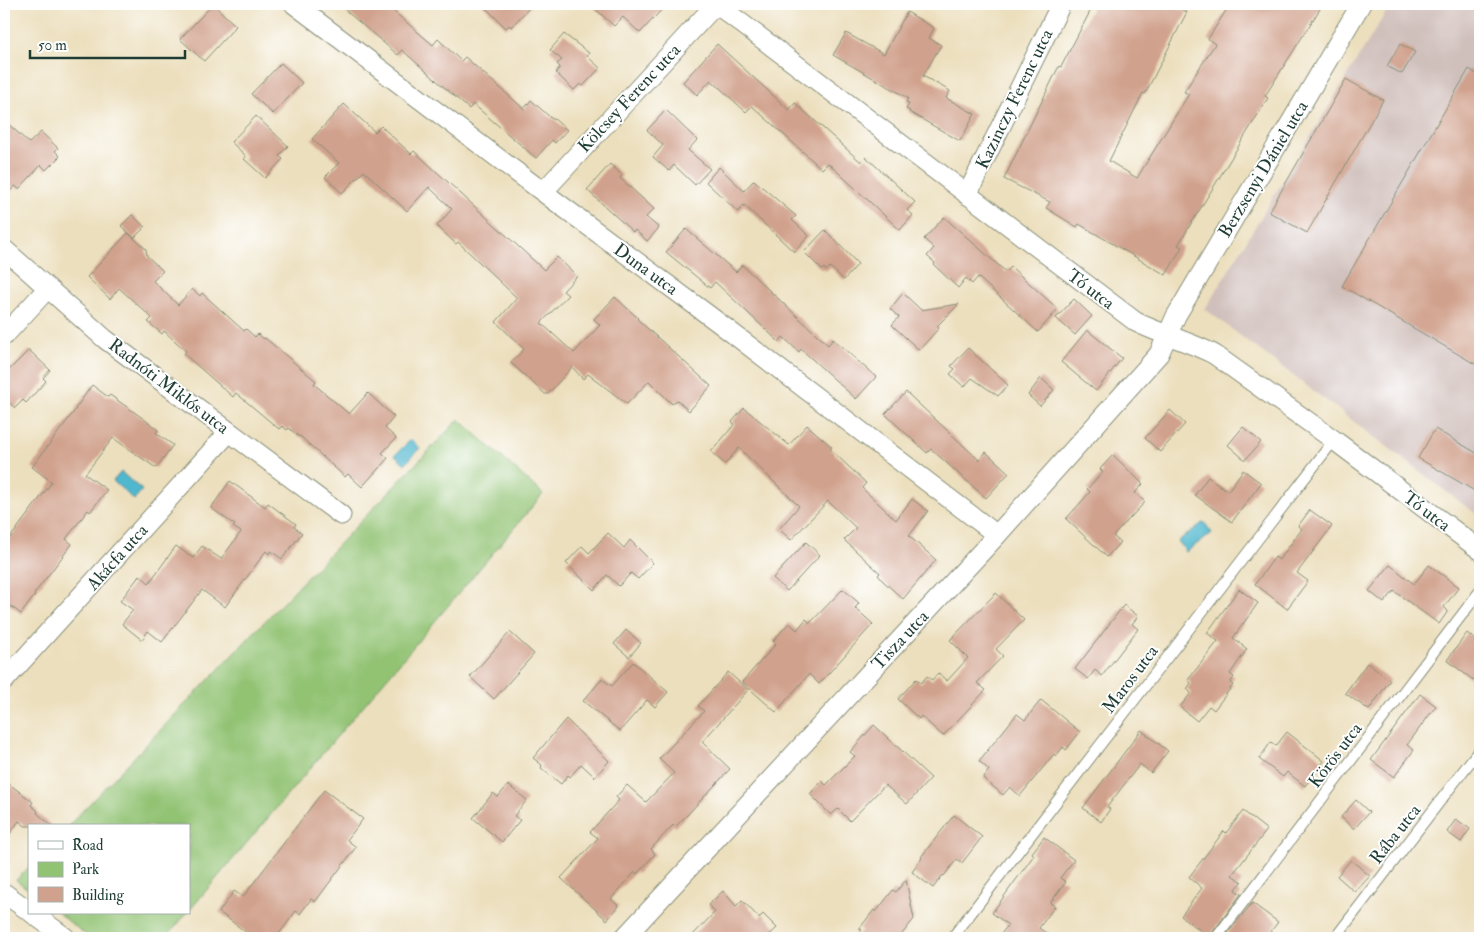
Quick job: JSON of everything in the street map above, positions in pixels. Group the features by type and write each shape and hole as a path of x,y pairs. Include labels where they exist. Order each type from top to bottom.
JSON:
{"street":[{"name":"Duna utca","path":"294,4 719,323 997,535"},
{"name":"Kazinczy Ferenc utca","path":"967,195 1061,4"},
{"name":"Berzsenyi Dániel utca","path":"1167,336 1176,316 1361,4"},
{"name":"Kölcsey Ferenc utca","path":"542,192 722,6"},
{"name":"Tó utca","path":"722,6 967,195 1136,322 1167,336 1198,346 1214,355 1334,440 1480,550"},
{"name":"Radnóti Miklós utca","path":"4,248 105,339 342,514"},
{"path":"4,336 48,288"},
{"name":"Tisza utca","path":"624,938 997,535 1159,354 1167,336"},
{"name":"Akácfa utca","path":"4,681 230,432"},
{"path":"4,892 28,910"},
{"path":"33,914 66,938"}],"lane":[{"name":"Maros utca","path":"952,938 1334,440"},
{"name":"Körös utca","path":"1216,938 1480,591"},
{"name":"Rába utca","path":"1335,938 1480,750"}],"shaded area":[{"path":"1391,4 1480,4 1480,517 1205,309"}],"green space":[{"path":"459,419 543,494 190,910 190,824 70,824"},
{"path":"28,868 28,889 16,880"},
{"path":"59,914 186,914 166,938 90,938"}],"water":[{"path":"411,439 420,448 405,464 395,455"},
{"path":"121,472 142,490 134,500 113,481"},
{"path":"1204,522 1212,533 1186,552 1178,541"}],"building":[{"path":"213,4 236,26 204,61 180,39"},
{"path":"338,4 385,4 433,45 438,39 461,61 465,57 524,109 531,100 567,130 555,143 552,140 536,158 473,104 469,109 402,50 398,55"},
{"path":"482,4 533,4 511,27 509,25 506,28"},
{"path":"590,4 667,4 640,33 623,17 614,26"},
{"path":"1094,4 1170,4 1187,12 1109,161 1137,178 1189,94 1184,92 1215,44 1208,39 1230,4 1323,4 1265,96 1268,98 1178,245 1182,247 1166,275 1079,224 1077,227 1046,208 1050,202 1004,179 1059,66 1061,67"},
{"path":"907,12 934,28 929,38 941,45 923,76 950,91 946,98 975,114 960,141 909,112 906,109 909,104 906,102 908,98 833,55 846,33 884,54"},
{"path":"564,34 589,53 587,56 600,68 583,86 580,84 574,90 556,73 560,67 557,64 562,60 550,50"},
{"path":"717,44 789,110 795,103 861,162 866,157 915,202 907,210 913,215 900,230 828,163 822,169 752,106 746,112 711,80 697,95 683,82"},
{"path":"1400,44 1415,52 1402,74 1387,66"},
{"path":"281,63 302,83 273,114 251,94"},
{"path":"1469,69 1480,76 1480,367 1342,286"},
{"path":"1346,79 1383,100 1307,233 1269,212"},
{"path":"344,104 375,132 381,126 411,154 414,151 544,270 557,257 577,276 563,291 568,295 541,323 574,353 600,325 594,319 615,297 711,386 689,411 677,400 672,404 649,381 627,404 588,374 583,379 572,367 548,394 545,394 511,363 524,349 496,322 517,298 458,242 456,244 437,226 452,209 429,187 407,211 364,171 342,193 325,177 339,163 312,139"},
{"path":"666,110 697,140 688,150 710,169 695,185 674,165 669,171 653,157 663,145 647,130"},
{"path":"256,116 288,146 279,156 283,159 265,178 244,159 246,156 231,142"},
{"path":"4,120 29,143 41,132 58,148 55,151 60,156 46,170 41,165 19,189 15,186 4,198"},
{"path":"610,164 622,175 620,178 654,209 646,217 659,228 647,241 635,230 633,232 587,190"},
{"path":"719,167 744,191 754,180 796,216 792,220 809,236 794,252 744,205 738,212 706,182"},
{"path":"132,215 145,227 134,238 121,226"},
{"path":"944,217 1006,272 1011,267 1058,309 1038,332 978,277 972,284 966,278 958,288 934,265 935,263 927,256 934,248 924,239"},
{"path":"686,229 736,272 742,265 828,345 833,339 876,377 856,399 801,349 799,352 783,337 779,342 715,282 710,288 666,252"},
{"path":"825,230 858,264 844,280 830,267 826,271 824,268 822,270 804,252"},
{"path":"128,233 146,249 147,256 163,271 153,281 178,305 192,289 200,296 202,293 244,331 246,329 255,337 258,334 265,338 316,381 314,384 349,414 368,393 394,417 385,428 396,438 382,453 388,458 362,487 348,474 345,477 289,428 287,430 282,426 279,429 236,393 233,397 184,354 186,351 164,331 162,334 148,322 152,318 119,288 110,299 87,277"},
{"path":"903,293 921,310 959,304 937,326 939,328 919,350 892,325 899,317 890,309"},
{"path":"1074,299 1092,316 1075,335 1056,318"},
{"path":"1087,330 1122,358 1096,391 1061,362"},
{"path":"968,348 1008,385 998,396 972,378 964,387 950,374 955,369 951,366"},
{"path":"29,350 50,370 43,378 46,381 26,403 23,400 15,408 4,398 4,375"},
{"path":"1041,378 1054,390 1040,406 1028,395"},
{"path":"92,385 144,419 158,430 156,433 173,445 156,468 113,438 85,474 107,490 90,512 88,510 66,539 72,544 21,614 4,601 4,546 52,482 32,467"},
{"path":"906,392 979,460 986,452 1009,473 986,498 931,449 927,453 885,414"},
{"path":"744,408 789,445 807,425 832,447 830,449 866,483 862,488 896,520 912,499 928,511 909,536 936,560 903,599 883,581 878,575 880,573 844,540 856,528 828,501 791,540 779,529 799,506 739,448 725,464 711,452 735,424 732,422"},
{"path":"1170,410 1185,424 1160,452 1145,438"},
{"path":"1243,427 1261,442 1245,460 1228,445"},
{"path":"1435,429 1480,455 1480,494 1418,458"},
{"path":"1113,455 1143,484 1135,493 1145,502 1113,536 1120,542 1107,557 1066,519 1090,492 1087,489 1103,472 1100,469"},
{"path":"1243,470 1261,483 1232,522 1195,495 1208,477 1228,491"},
{"path":"230,481 265,507 268,503 296,524 294,527 302,533 282,559 271,551 269,554 266,551 225,607 202,590 162,642 148,631 142,640 122,624 133,610 120,601 140,575 149,583 176,546 193,558 202,546 221,559 241,532 233,527 235,525 211,508"},
{"path":"1310,510 1332,526 1297,573 1308,581 1287,609 1255,584 1275,557 1279,560 1302,529 1298,526"},
{"path":"608,533 624,548 630,540 653,563 638,579 631,573 619,586 607,575 594,590 566,563 582,546 589,553"},
{"path":"806,542 820,555 787,591 773,578"},
{"path":"1390,565 1414,584 1429,565 1459,587 1444,607 1448,611 1439,624 1394,591 1384,603 1369,591"},
{"path":"843,589 859,603 855,608 873,624 819,684 809,674 776,712 742,682 776,644 773,641 789,623 797,630 806,619 810,623"},
{"path":"1239,589 1258,603 1233,638 1247,649 1230,674 1234,677 1230,683 1233,685 1214,710 1209,706 1197,721 1180,707 1191,693 1187,689 1191,683 1188,680 1218,641 1207,633"},
{"path":"996,593 1024,620 996,649 1003,656 977,683 986,690 943,736 921,716 919,719 898,699 916,679 921,683 927,676 932,680 938,673 947,681 968,658 950,640"},
{"path":"1124,605 1138,616 1132,624 1138,629 1102,676 1095,670 1088,679 1075,669"},
{"path":"626,630 641,643 629,657 614,644"},
{"path":"510,632 534,654 494,699 470,677"},
{"path":"1467,633 1480,643 1480,670 1473,680 1447,660"},
{"path":"633,662 668,692 655,707 647,700 620,731 583,701 602,679 612,686"},
{"path":"1367,663 1390,680 1369,710 1345,693"},
{"path":"728,672 748,690 702,742 730,769 688,814 675,827 673,825 651,849 655,854 637,874 635,872 611,899 619,906 607,920 561,878 598,838 590,832 619,800 616,797 627,785 646,802 674,773 659,759 704,711 698,706"},
{"path":"1420,694 1436,706 1407,745 1414,750 1394,777 1371,760"},
{"path":"1041,700 1080,732 1066,750 1063,747 1056,756 1054,754 1020,796 1010,787 1003,795 983,778 989,770 979,761 1017,714 1025,720"},
{"path":"566,719 609,761 595,777 581,764 561,784 541,768 542,765 533,758"},
{"path":"874,725 931,778 907,804 885,785 850,821 838,809 831,815 810,794 822,781 826,785 855,756 850,752"},
{"path":"1141,730 1168,751 1151,773 1140,764 1107,807 1110,809 1101,822 1083,808"},
{"path":"1287,732 1324,761 1305,786 1287,772 1283,777 1259,759 1271,742 1276,746"},
{"path":"4,780 33,802 31,805 38,811 37,813 50,824 28,824 28,826 25,826 19,821 4,842"},
{"path":"508,785 527,800 514,816 520,820 502,842 473,818 493,793 498,797"},
{"path":"324,790 363,819 347,840 356,847 315,902 311,899 300,914 296,911 276,938 254,938 219,912 234,891 243,897"},
{"path":"1356,800 1369,812 1354,829 1341,817"},
{"path":"1243,811 1267,830 1232,875 1242,882 1235,890 1241,894 1209,937 1181,916 1202,888 1189,877 1224,831 1226,833"},
{"path":"954,815 982,837 962,863 957,859 933,888 912,872 921,857"},
{"path":"1456,819 1470,829 1461,842 1447,832"},
{"path":"1044,837 1074,860 1060,878 1066,882 1050,903 1055,906 1039,928 1053,938 998,938 1008,925 992,913 1034,855 1032,853"},
{"path":"1351,860 1370,876 1355,892 1337,876"},
{"path":"906,880 914,919 899,938 855,938 862,930 859,929 874,910 876,912 893,890 896,892"},
{"path":"723,891 736,906 742,900 759,918 763,914 777,928 766,938 690,938 715,912 708,905"},
{"path":"1252,903 1278,922 1266,938 1224,938"}]}
